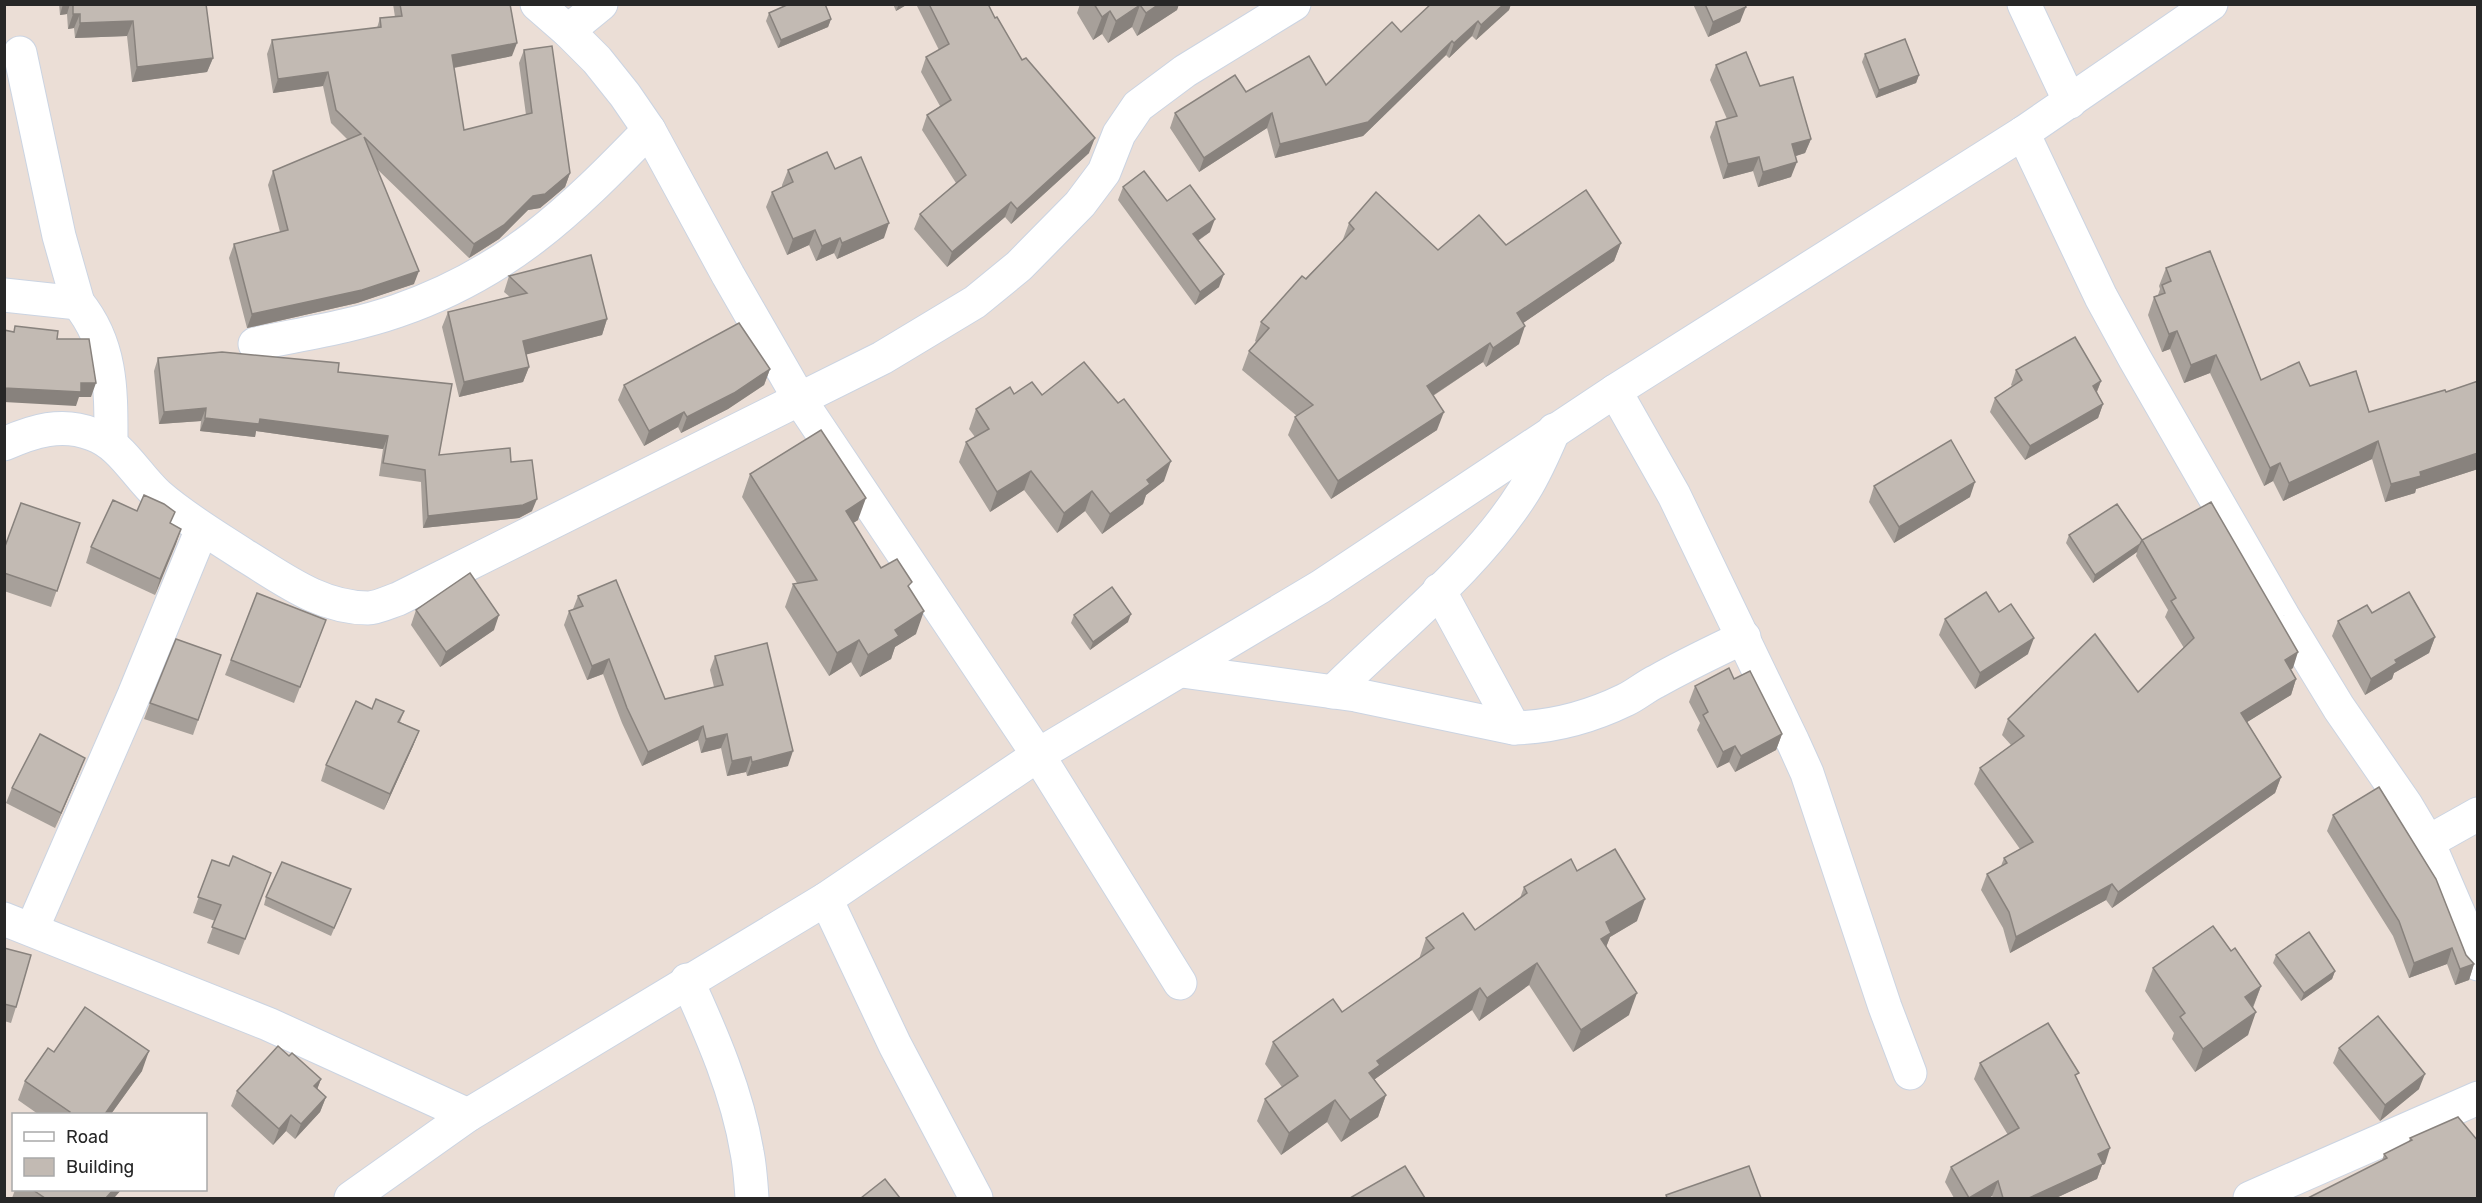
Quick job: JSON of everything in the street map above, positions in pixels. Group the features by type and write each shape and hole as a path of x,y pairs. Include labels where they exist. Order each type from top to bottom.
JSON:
{"street":[{"path":"537,4 597,60 649,130 728,275 800,400 1038,755 1180,983"},
{"path":"568,31 601,4"},
{"path":"4,444 38,431 56,428 90,433 111,442 158,494 202,529 289,585 331,601 370,608 398,599 477,562 882,358 975,302 1019,266 1080,204 1104,172 1119,134 1138,106 1185,71 1294,4"},
{"path":"2024,4 2070,102"},
{"path":"360,1196 468,1115 687,980 826,898 1038,755 1320,587 1554,430 2023,133 2211,4"},
{"path":"20,53 16,93 78,303 92,320 105,351 111,396 111,442"},
{"path":"255,344 396,312 497,266 580,202 649,130"},
{"path":"2023,133 2101,297 2135,359 2289,626 2339,708 2406,805 2428,842 2478,964"},
{"path":"4,295 78,303"},
{"path":"1615,391 1674,495 1744,637 1807,773 1881,996 1910,1073"},
{"path":"1333,692 1439,590 1496,530 1537,469 1554,430"},
{"path":"202,529 134,695 18,924 268,1024 468,1115"},
{"path":"1439,590 1514,728"},
{"path":"1182,671 1391,701 1514,728 1564,722 1596,712 1627,699 1655,681 1744,637"},
{"path":"2428,842 2478,814"},
{"path":"826,898 895,1045 976,1198"},
{"path":"687,980 715,1041 729,1087 747,1151 753,1198"},
{"path":"2250,1198 2478,1098"}],"building":[{"path":"73,4 206,4 213,58 137,67 133,21 80,23 80,14 73,14"},
{"path":"400,4 510,4 517,43 452,55 464,130 532,113 524,50 552,46 570,173 545,194 533,196 504,225 474,244 364,137 419,271 362,290 252,314 234,244 288,230 273,171 361,134 336,110 328,72 278,79 272,40 381,27 380,18 402,16"},
{"path":"789,4 825,4 831,19 781,40 769,13"},
{"path":"929,4 988,4 1022,60 1026,58 1095,138 1017,209 1011,202 952,252 920,214 966,175 927,115 951,100 926,57 949,44"},
{"path":"1094,4 1159,4 1146,13 1140,5 1116,21 1110,11 1102,17"},
{"path":"1431,4 1504,4 1481,25 1478,21 1454,43 1452,41 1368,122 1280,144 1272,113 1204,158 1175,113 1235,75 1246,92 1309,56 1326,85 1392,22 1401,32"},
{"path":"1705,4 1745,4 1746,7 1713,22"},
{"path":"1905,39 1919,75 1879,90 1865,54"},
{"path":"1746,52 1760,86 1793,77 1811,139 1792,144 1797,162 1763,172 1759,157 1728,164 1716,122 1737,116 1716,65"},
{"path":"827,152 835,169 861,157 889,223 842,243 840,238 822,246 815,230 793,239 772,192 793,182 788,170"},
{"path":"1144,171 1167,201 1190,185 1215,219 1193,234 1224,274 1200,292 1123,187"},
{"path":"1586,190 1621,243 1517,313 1525,326 1493,348 1490,343 1427,386 1444,412 1338,481 1295,417 1313,405 1249,351 1269,328 1261,322 1302,276 1306,279 1354,229 1349,223 1376,192 1438,250 1479,215 1506,245"},
{"path":"2210,251 2261,380 2299,362 2310,386 2356,371 2369,412 2445,390 2446,392 2478,381 2478,453 2420,472 2421,476 2391,484 2378,441 2289,483 2280,463 2270,468 2216,355 2191,365 2177,331 2169,334 2154,297 2165,293 2162,285 2171,281 2166,268"},
{"path":"591,255 607,319 523,341 529,367 464,382 448,312 527,293 509,276"},
{"path":"739,323 770,369 734,393 687,417 684,412 649,431 624,385"},
{"path":"15,326 58,331 57,339 89,339 96,383 81,383 81,392 4,388 4,330 14,332"},
{"path":"2075,337 2101,381 2093,386 2103,404 2030,446 1995,398 2022,380 2016,370"},
{"path":"222,352 339,363 338,372 452,384 439,455 510,448 511,462 532,460 537,499 523,505 428,516 425,470 383,463 388,436 260,419 259,424 205,418 206,408 164,412 158,358"},
{"path":"1084,362 1118,403 1124,399 1171,461 1147,480 1150,484 1110,514 1092,491 1064,513 1031,471 997,492 966,442 989,429 976,409 1010,387 1014,394 1032,382 1042,395"},
{"path":"821,430 866,498 846,511 881,568 897,559 912,582 908,586 924,611 895,630 899,636 868,655 859,640 837,653 793,584 817,580 750,474"},
{"path":"1951,440 1975,482 1899,527 1874,486"},
{"path":"144,495 175,512 170,523 181,529 160,579 91,547 113,500 137,511"},
{"path":"2211,502 2298,652 2285,660 2296,679 2241,713 2281,777 2118,892 2112,884 2016,937 2009,912 1987,874 2007,863 2004,858 2033,842 1980,768 2024,736 2008,719 2095,634 2138,692 2194,638 2171,601 2176,598 2142,540"},
{"path":"21,503 80,523 57,591 4,573 4,549"},
{"path":"2117,504 2142,540 2140,544 2095,575 2069,535"},
{"path":"470,573 499,615 446,652 416,610"},
{"path":"616,580 665,699 723,685 715,656 767,643 793,751 752,762 751,757 732,761 727,734 706,739 703,726 648,752 627,708 609,659 592,666 569,611 583,606 578,596"},
{"path":"1112,587 1131,614 1093,642 1074,615"},
{"path":"1986,592 1999,612 2011,604 2034,638 1980,673 1945,619"},
{"path":"2409,592 2435,637 2395,660 2397,663 2371,679 2338,621 2367,605 2372,613"},
{"path":"257,593 326,620 300,687 231,660"},
{"path":"176,639 221,655 198,720 150,703"},
{"path":"1729,668 1734,679 1750,671 1782,734 1741,756 1735,746 1723,752 1703,715 1708,712 1695,686"},
{"path":"376,699 404,711 398,722 419,731 390,794 326,765 356,701 372,709"},
{"path":"40,734 85,758 61,813 12,788"},
{"path":"2379,787 2436,879 2466,955 2474,964 2460,969 2452,948 2414,963 2399,921 2333,815"},
{"path":"1615,849 1645,899 1606,922 1611,933 1601,939 1637,993 1581,1030 1537,963 1487,998 1480,988 1377,1061 1380,1065 1369,1073 1386,1095 1350,1120 1335,1100 1289,1133 1265,1099 1298,1076 1273,1042 1333,999 1342,1012 1434,948 1426,938 1463,913 1475,930 1527,893 1524,887 1571,859 1577,871"},
{"path":"233,856 271,873 245,939 212,927 221,905 198,897 212,860 229,866"},
{"path":"282,862 351,889 334,928 266,897"},
{"path":"2213,926 2231,951 2235,948 2261,986 2245,997 2256,1012 2203,1049 2180,1017 2185,1013 2153,968"},
{"path":"2309,932 2335,971 2304,993 2276,955"},
{"path":"4,948 31,955 16,1007 4,1004"},
{"path":"85,1007 149,1051 106,1113 70,1113 25,1081 48,1048 54,1052"},
{"path":"2378,1016 2425,1074 2385,1105 2339,1048"},
{"path":"2048,1023 2079,1073 2075,1075 2110,1148 2098,1154 2103,1164 2029,1198 2003,1198 1998,1181 1969,1198 1951,1167 2019,1128 1980,1063"},
{"path":"278,1046 289,1056 292,1053 321,1079 314,1086 326,1097 301,1124 291,1115 279,1129 237,1091"},
{"path":"2458,1117 2478,1141 2478,1198 2308,1198 2387,1158 2384,1154 2412,1140 2410,1138"},
{"path":"1405,1166 1425,1198 1350,1198"},
{"path":"1749,1166 1761,1198 1667,1198 1666,1195"},
{"path":"885,1179 900,1198 861,1198"},
{"path":"34,1191 112,1191 106,1198 45,1198"}]}
